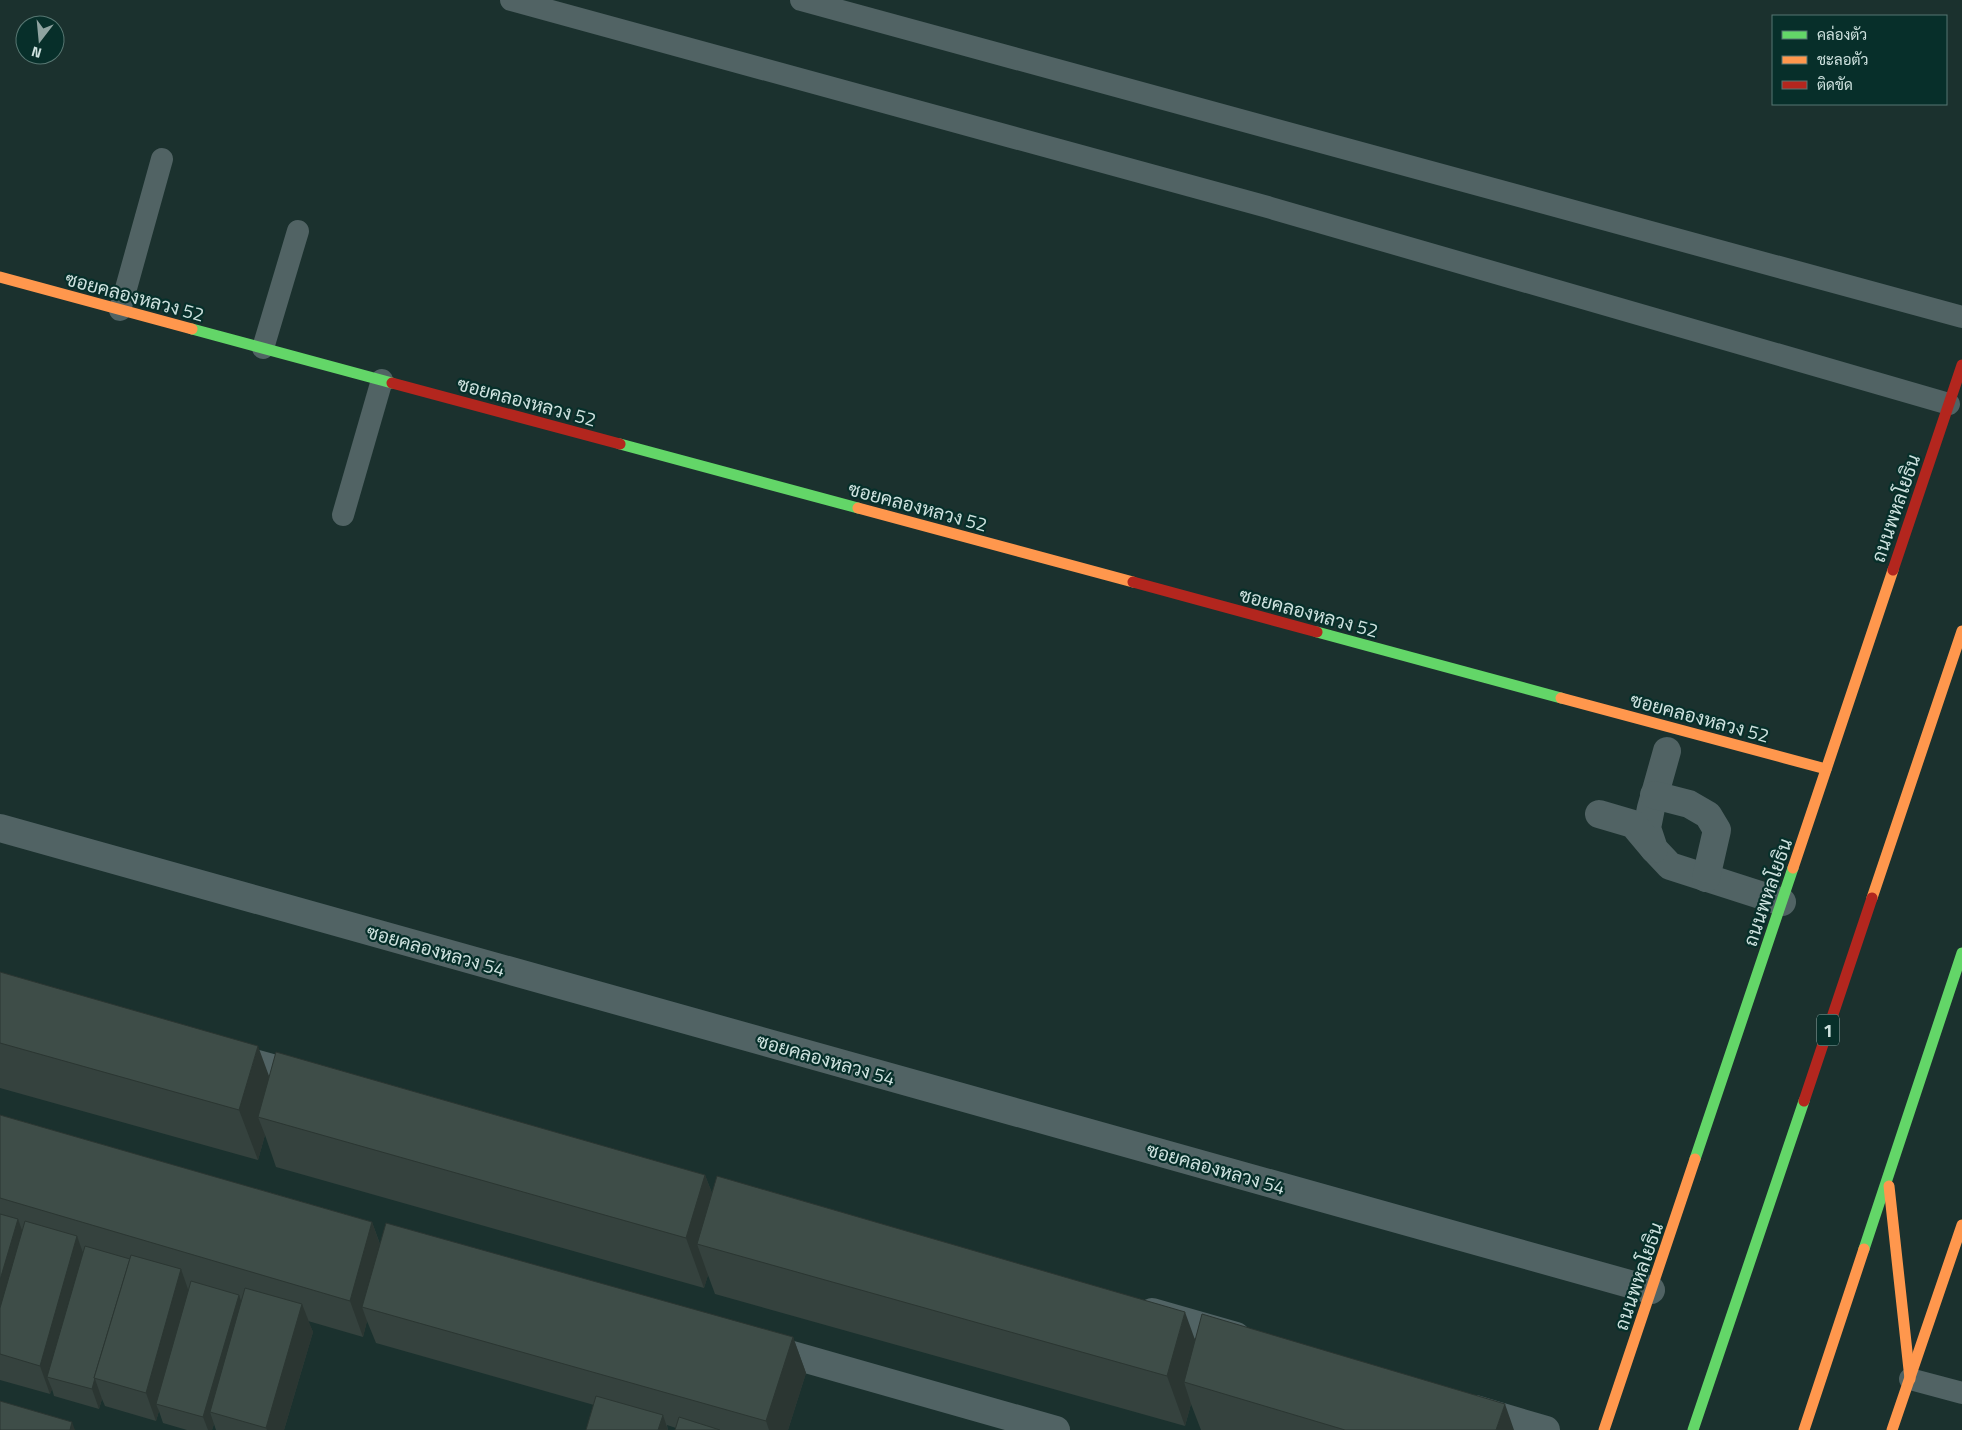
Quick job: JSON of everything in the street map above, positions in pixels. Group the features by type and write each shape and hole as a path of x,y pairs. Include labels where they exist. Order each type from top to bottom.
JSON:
{"main road":[{"name":"ซอยคลองหลวง 52","path":"0,277 1826,770"},
{"name":"ถนนพหลโยธิน","path":"1604,1430 1962,365"},
{"name":"1","path":"1694,1430 1962,631"},
{"path":"1804,1430 1962,952"},
{"path":"1888,1177 1910,1379"},
{"path":"1892,1430 1962,1225"}],"street":[{"path":"1654,849 1648,828 1654,795 1667,751"},
{"path":"1654,795 1689,804 1708,815 1718,830 1706,878"},
{"path":"1599,814 1633,824 1670,866 1782,902"},
{"name":"ซอยคลองหลวง 54","path":"0,828 1651,1290"},
{"path":"202,1048 337,1086"},
{"path":"1125,1304 1259,1343"},
{"path":"739,1340 1056,1430"},
{"path":"1450,1401 1546,1430"}],"lane":[{"path":"511,0 1271,208 1949,404"},
{"path":"801,0 1962,317"},
{"path":"120,310 162,159"},
{"path":"263,348 298,231"},
{"path":"343,515 382,380"},
{"path":"1910,1379 1962,1393"}],"building":[{"path":"0,972 258,1046 239,1110 0,1043"},
{"path":"276,1052 705,1175 686,1238 258,1117"},
{"path":"0,1115 372,1222 350,1301 0,1198"},
{"path":"717,1176 1185,1312 1167,1376 697,1244"},
{"path":"0,1214 18,1219 0,1280"},
{"path":"25,1221 77,1236 40,1366 0,1354 0,1308"},
{"path":"386,1223 793,1337 766,1421 362,1307"},
{"path":"85,1246 130,1259 92,1389 47,1377"},
{"path":"131,1255 181,1269 146,1393 94,1378"},
{"path":"191,1281 239,1295 203,1417 156,1404"},
{"path":"245,1288 302,1304 266,1428 210,1412"},
{"path":"1202,1314 1505,1404 1496,1430 1345,1430 1184,1382"},
{"path":"596,1396 663,1415 658,1430 586,1430"},
{"path":"0,1401 72,1422 70,1430 0,1430"},
{"path":"679,1417 720,1430 675,1430"}],"traffic: fast":[{"path":"192,329 392,383"},
{"path":"620,444 858,508"},
{"path":"1317,632 1561,698"},
{"path":"1695,1159 1793,868"},
{"path":"1864,1249 1962,953"},
{"path":"1693,1430 1804,1101"}],"traffic: slow":[{"path":"0,277 192,329"},
{"path":"858,508 1133,582"},
{"path":"1793,868 1893,570"},
{"path":"1872,898 1962,631"},
{"path":"1561,698 1826,769"},
{"path":"1604,1430 1695,1159"},
{"path":"1889,1186 1910,1379"},
{"path":"1892,1430 1962,1225"},
{"path":"1804,1430 1864,1249"}],"traffic: jam":[{"path":"1893,570 1962,365"},
{"path":"392,383 620,444"},
{"path":"1133,582 1317,632"},
{"path":"1804,1101 1872,898"}]}
